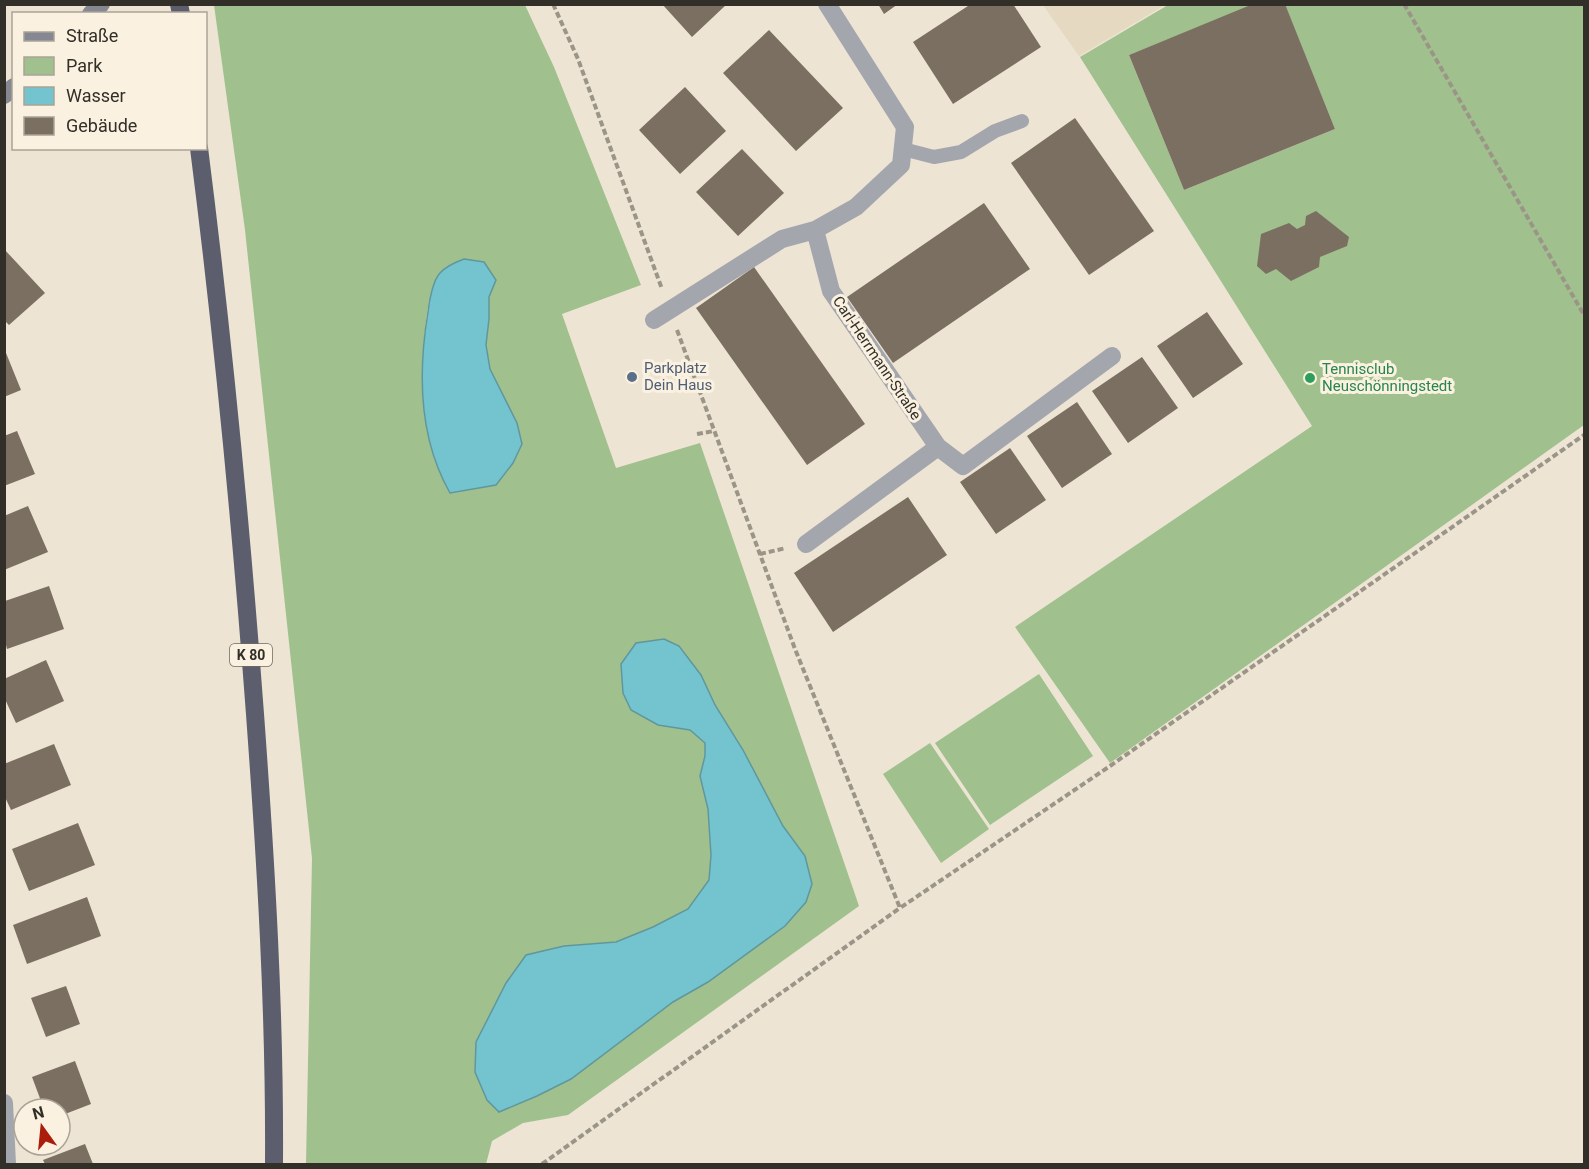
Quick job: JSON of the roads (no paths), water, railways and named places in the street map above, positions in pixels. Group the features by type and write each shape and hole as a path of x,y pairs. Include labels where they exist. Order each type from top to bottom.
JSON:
{"highway":[{"name":"K 80","path":"199,150 214,267 244,567 271,984 274,1164"}],"street":[{"path":"654,320 782,239 816,230 856,207 901,165 905,127 827,4"},
{"name":"Carl-Herrmann-Straße","path":"816,230 831,291 938,447 963,466 1112,356"},
{"path":"806,544 938,447"},
{"path":"4,1103 7,1164"}],"lane":[{"path":"903,149 934,156 961,152 995,131 1022,121"}],"water":[{"path":"464,259 484,262 496,280 489,297 486,345 490,369 517,423 522,444 513,463 496,485 450,493 432,450 427,428 422,381 423,358 429,303 435,281 445,268"},
{"path":"664,639 679,646 701,675 715,705 743,750 783,826 805,856 812,884 806,902 785,926 708,982 673,1002 571,1079 499,1112 487,1100 475,1072 476,1042 506,983 526,955 564,946 616,942 653,927 688,909 709,880 711,855 708,809 700,776 705,756 705,743 690,730 658,725 631,710 623,693 621,664 636,643"}],"place":[{"name":"Parkplatz Dein Haus","path":"632,377"},
{"name":"Tennisclub Neuschönningstedt","path":"1310,378"}]}
